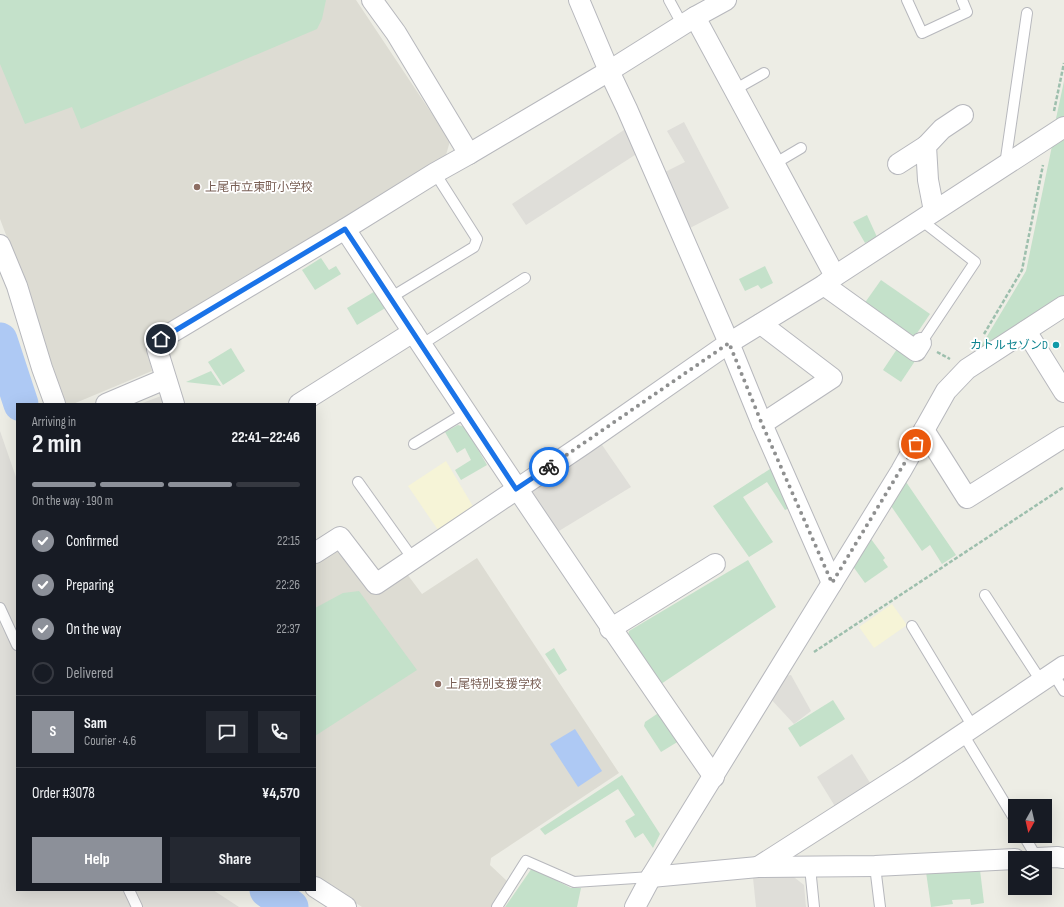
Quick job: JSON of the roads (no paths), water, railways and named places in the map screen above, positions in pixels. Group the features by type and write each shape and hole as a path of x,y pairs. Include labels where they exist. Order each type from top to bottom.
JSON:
{"street":[{"path":"372,0 396,33 469,154"},
{"path":"579,0 832,583"},
{"path":"174,403 157,349 161,339 345,229 435,172 469,154 609,71 724,0"},
{"path":"688,21 734,90 774,164 830,281 916,351 921,343"},
{"path":"898,164 926,146 942,129 963,115"},
{"path":"316,553 340,538 376,584 729,343 830,281 1053,134"},
{"path":"926,146 928,180 927,216"},
{"path":"345,229 610,629 714,777"},
{"path":"0,245 17,286 42,368 55,403"},
{"path":"635,907 651,877 714,777 832,583 946,392 967,369 1064,306"},
{"path":"761,324 832,378 762,424"},
{"path":"1026,331 1064,392"},
{"path":"301,403 417,338"},
{"path":"108,403 166,379"},
{"path":"924,430 967,498 1064,437"},
{"path":"610,629 715,564"},
{"path":"758,867 908,771 1053,673"},
{"path":"1052,857 1064,858"},
{"path":"651,877 758,867 875,866 1008,859"},
{"path":"316,888 346,907"}],"lane":[{"path":"668,0 688,21"},
{"path":"907,0 922,33 967,12 962,0"},
{"path":"1005,165 1027,13"},
{"path":"734,90 764,73"},
{"path":"774,164 801,148"},
{"path":"390,298 474,247 477,239 435,172"},
{"path":"921,343 975,262 927,216"},
{"path":"417,338 525,278"},
{"path":"414,444 466,413"},
{"path":"358,482 413,559"},
{"path":"985,595 1053,673 1064,691"},
{"path":"0,608 16,643"},
{"path":"912,626 1008,807"},
{"path":"497,907 526,861 574,882 651,877"},
{"path":"875,866 880,907"},
{"path":"810,867 814,907"},
{"path":"129,891 137,907"}],"water":[{"path":"575,729 602,771 578,787 550,744"}],"waterway":[{"path":"0,340 21,403"},
{"path":"268,891 291,907"}],"place":[{"name":"上尾市立東町小学校","path":"197,187"},
{"name":"カトルセゾンD","path":"1056,345"},
{"name":"上尾特別支援学校","path":"438,684"}]}
